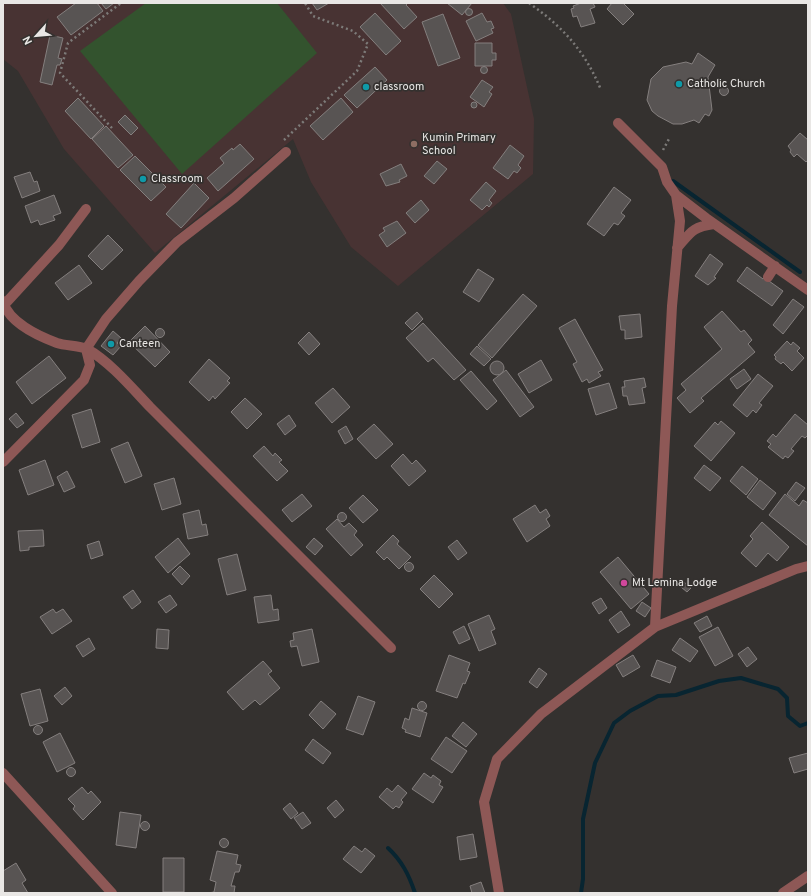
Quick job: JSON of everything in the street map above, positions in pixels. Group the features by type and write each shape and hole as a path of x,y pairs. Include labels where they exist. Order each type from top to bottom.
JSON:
{"street":[{"path":"618,123 662,167 667,182 676,195 714,224 808,290"},
{"path":"3,462 84,380 90,365 86,349 106,319 139,281 177,242 234,198 286,152"},
{"path":"655,627 672,306 680,221 676,195"},
{"path":"86,209 59,245 3,302 14,318 31,332 57,343 86,349 119,375 391,648"},
{"path":"677,248 698,226 714,224"},
{"path":"768,277 774,266"},
{"path":"499,893 484,802 498,759 541,714 655,627 796,569 808,566"},
{"path":"3,773 112,893"},
{"path":"783,893 808,876"}],"path":[{"path":"112,128 60,73 68,43 121,3"},
{"path":"276,161 285,139 358,71 368,44 353,31 313,16 306,3"},
{"path":"529,3 557,24 581,50 594,73 601,90"},
{"path":"663,150 669,139"}],"shaded area":[{"name":"Kumin Primary School","path":"3,3 503,3 511,14 534,119 533,174 398,286 351,247 311,182 293,139 155,253 64,149 18,71 3,59"}],"green space":[{"path":"146,3 277,3 317,53 182,174 80,51"}],"building":[{"path":"76,3 97,3 103,11 71,35 57,17"},
{"path":"101,3 114,3 106,9"},
{"path":"312,3 329,3 317,10"},
{"path":"380,3 408,3 406,5 417,17 404,29"},
{"path":"447,3 472,3 462,15"},
{"path":"581,3 593,3 595,7 590,9 595,23 581,27 577,16 573,17 571,9 574,8 573,6"},
{"path":"612,3 623,3 634,14 623,25 607,9"},
{"path":"469,9 472,12 469,15 466,12"},
{"path":"375,13 401,41 386,55 360,27"},
{"path":"482,13 487,22 491,21 494,28 491,29 493,33 476,41 466,21"},
{"path":"443,14 460,58 438,66 422,22"},
{"path":"50,35 63,38 58,58 62,59 60,65 57,65 52,85 40,82"},
{"path":"475,43 492,43 492,53 496,53 496,60 492,60 492,66 475,66"},
{"name":"Catholic Church","path":"698,53 715,65 708,77 712,110 709,116 705,114 699,123 694,120 682,124 673,124 652,111 647,100 651,79 663,67 686,62 692,64"},
{"name":"classroom","path":"375,67 387,80 357,108 344,95"},
{"path":"484,67 487,70 484,73 481,70"},
{"path":"482,80 493,87 489,92 492,94 484,107 470,97"},
{"path":"724,86 729,91 724,96 719,91"},
{"path":"78,98 104,126 91,139 65,111"},
{"name":"Classroom","path":"341,98 353,112 323,140 310,126"},
{"path":"474,102 477,105 474,108 471,105"},
{"path":"125,115 138,128 131,135 118,122"},
{"path":"106,126 133,155 118,168 92,139"},
{"path":"800,133 808,140 808,160 806,162 797,154 794,157 788,146"},
{"path":"240,144 254,159 218,191 207,178 224,163 220,158 232,148 233,150"},
{"path":"510,145 524,156 518,165 521,168 517,173 514,171 508,179 493,168"},
{"name":"Classroom","path":"135,156 166,187 151,201 120,170"},
{"path":"437,161 447,169 434,184 424,176"},
{"path":"401,164 407,176 399,180 400,182 386,186 380,174"},
{"path":"30,172 34,182 37,181 40,191 22,198 14,177"},
{"path":"486,182 496,191 489,200 492,203 489,207 487,205 482,210 470,200"},
{"path":"194,183 209,198 181,228 166,214"},
{"path":"614,187 631,200 621,213 625,216 618,225 614,223 604,236 587,224"},
{"path":"54,195 61,213 53,216 55,220 40,225 38,220 31,223 25,206"},
{"path":"421,200 429,210 415,223 406,213"},
{"path":"397,221 406,233 387,247 379,235 385,231 383,228"},
{"path":"108,235 123,250 102,270 88,256"},
{"path":"710,254 723,264 714,277 716,278 708,285 695,276"},
{"path":"79,265 92,283 68,300 55,283"},
{"path":"747,267 763,279 765,275 769,281 783,291 772,306 737,281"},
{"path":"478,269 494,279 479,302 463,292"},
{"path":"523,294 537,306 492,358 478,345"},
{"path":"793,299 804,307 783,334 773,325"},
{"path":"722,311 741,332 744,330 752,340 748,344 755,352 701,398 704,401 690,413 677,398 686,390 681,384 722,349 704,327"},
{"path":"417,312 423,319 412,330 405,323"},
{"path":"640,314 642,337 625,339 625,330 621,330 619,316"},
{"path":"575,319 603,370 598,372 601,376 589,383 587,379 582,382 573,364 577,362 559,328"},
{"path":"423,323 466,370 454,380 433,358 428,362 406,338"},
{"path":"145,326 170,352 155,367 129,342"},
{"path":"158,329 162,329 164,333 162,337 158,337 156,335 156,331"},
{"name":"Canteen","path":"113,331 121,338 117,343 121,346 113,355 101,346"},
{"path":"309,332 320,344 309,355 298,343"},
{"path":"787,341 791,345 793,342 800,348 797,351 804,358 792,371 783,362 781,364 775,359 776,357 774,355"},
{"path":"477,346 491,359 484,366 470,354"},
{"path":"49,356 66,378 32,404 16,382"},
{"path":"209,359 230,378 227,381 230,383 215,399 213,396 209,401 189,382"},
{"path":"541,360 552,380 529,393 518,374"},
{"path":"497,361 502,363 504,368 502,373 497,375 492,373 490,368 492,363"},
{"path":"744,369 751,379 737,389 730,379"},
{"path":"506,370 534,407 520,417 493,380"},
{"path":"471,371 497,401 487,410 460,380"},
{"path":"758,374 773,386 759,403 762,405 756,413 753,410 747,417 733,405"},
{"path":"644,378 646,387 642,388 645,403 629,405 627,396 623,396 622,387 625,387 624,381"},
{"path":"609,383 617,408 596,415 588,389"},
{"path":"333,388 350,407 332,423 315,403"},
{"path":"245,398 262,414 247,429 231,412"},
{"path":"91,409 100,442 82,448 72,415"},
{"path":"16,413 24,423 17,428 9,419"},
{"path":"795,414 808,425 808,435 805,438 802,436 791,449 794,451 788,458 785,456 783,459 768,447 771,444 767,441 773,434 776,437"},
{"path":"289,415 296,426 285,435 277,424"},
{"path":"721,421 735,433 711,461 694,446 715,422 718,425"},
{"path":"374,424 393,444 376,459 357,439"},
{"path":"346,426 353,439 345,444 338,431"},
{"path":"128,442 142,476 125,483 111,449"},
{"path":"264,446 273,456 275,453 282,460 279,462 288,471 277,481 253,456"},
{"path":"403,454 412,464 416,460 426,471 409,486 391,466"},
{"path":"45,460 54,485 28,495 19,470"},
{"path":"704,465 721,478 710,491 694,478"},
{"path":"742,466 758,479 746,495 730,481"},
{"path":"67,471 75,487 64,492 57,477"},
{"path":"174,478 181,504 162,510 154,484"},
{"path":"760,480 776,493 763,510 747,497"},
{"path":"796,482 805,488 795,501 787,494"},
{"path":"302,494 312,506 292,522 282,510"},
{"path":"785,494 799,506 803,500 808,503 808,546 769,515"},
{"path":"363,495 378,510 363,523 349,508"},
{"path":"535,505 540,513 546,509 550,516 546,519 550,526 527,542 513,519"},
{"path":"199,510 202,525 206,524 208,535 188,539 183,514"},
{"path":"340,513 344,513 346,517 344,521 340,521 338,519 338,515"},
{"path":"337,519 344,527 349,523 357,531 354,535 363,545 351,556 326,529"},
{"path":"762,522 789,547 777,561 768,553 756,567 741,553 753,539 750,536"},
{"path":"43,530 44,546 29,547 29,550 20,551 18,531"},
{"path":"393,535 399,541 397,544 411,557 399,569 387,557 384,560 376,552"},
{"path":"178,538 190,554 168,573 155,557"},
{"path":"314,538 323,546 315,555 306,547"},
{"path":"457,540 467,553 458,560 448,547"},
{"path":"99,541 103,555 91,559 87,545"},
{"path":"237,554 246,590 227,595 218,559"},
{"name":"Mt Lemina Lodge","path":"618,557 649,594 631,609 600,572"},
{"path":"407,563 411,563 413,567 411,571 407,571 405,569 405,565"},
{"path":"180,566 190,576 182,585 172,574"},
{"path":"434,575 453,594 439,608 420,589"},
{"path":"684,582 691,588 687,592 681,587"},
{"path":"133,590 141,602 132,609 123,597"},
{"path":"170,595 177,605 166,613 158,602"},
{"path":"271,595 273,610 278,609 279,620 258,623 254,597"},
{"path":"601,598 607,608 599,614 592,603"},
{"path":"642,602 651,608 645,617 636,611"},
{"path":"53,609 56,613 63,609 72,621 52,634 40,617"},
{"path":"621,611 630,625 618,633 609,620"},
{"path":"489,615 495,629 491,631 496,644 479,651 468,624"},
{"path":"707,616 712,626 700,632 694,623"},
{"path":"464,626 470,639 459,644 453,632"},
{"path":"718,627 733,656 715,666 699,637"},
{"path":"157,629 169,630 168,649 156,648"},
{"path":"312,629 319,662 302,666 297,646 291,647 290,641 294,640 293,633"},
{"path":"89,638 95,649 83,657 76,646"},
{"path":"680,638 698,651 690,662 672,650"},
{"path":"748,647 757,659 747,667 738,654"},
{"path":"449,655 470,663 467,671 470,672 465,684 463,683 457,698 436,691"},
{"path":"633,655 640,667 623,677 616,665"},
{"path":"657,660 676,667 670,683 651,676"},
{"path":"263,661 272,671 268,674 280,688 260,705 255,700 243,710 227,692"},
{"path":"539,668 547,674 537,688 529,682"},
{"path":"65,687 72,696 62,705 54,696"},
{"path":"40,689 48,721 30,726 21,694"},
{"path":"358,696 375,702 363,735 346,729"},
{"path":"321,701 336,714 323,729 309,715"},
{"path":"420,702 424,702 426,706 424,710 420,710 418,708 418,704"},
{"path":"412,708 427,713 420,737 405,732 406,730 402,728 405,718 409,720"},
{"path":"463,722 477,734 466,747 452,736"},
{"path":"36,726 40,726 42,730 40,734 36,734 34,732 34,728"},
{"path":"60,733 75,763 57,772 43,742"},
{"path":"446,737 467,751 452,773 431,759"},
{"path":"313,739 331,753 323,764 305,750"},
{"path":"808,753 808,769 794,773 789,758"},
{"path":"69,768 73,768 75,772 73,776 69,776 67,774 67,770"},
{"path":"424,773 431,778 433,775 441,781 439,785 443,787 433,803 412,789"},
{"path":"398,785 407,793 401,800 403,802 399,808 396,806 393,809 379,797 387,788 392,792"},
{"path":"82,787 88,794 91,791 101,802 83,820 73,809 75,806 68,799"},
{"path":"336,800 344,810 335,818 327,808"},
{"path":"290,803 298,813 291,819 283,809"},
{"path":"120,812 141,815 136,848 116,845"},
{"path":"303,812 311,823 302,829 294,818"},
{"path":"143,822 147,822 149,826 147,830 143,830 141,828 141,824"},
{"path":"473,834 477,857 460,860 457,837"},
{"path":"222,839 226,839 228,843 226,847 222,847 220,845 220,841"},
{"path":"354,846 362,852 365,848 375,856 361,873 343,859"},
{"path":"217,851 238,855 236,864 241,865 239,872 235,872 231,886 235,886 234,893 208,893 214,892 216,882 210,880"},
{"path":"163,858 184,858 184,892 163,892"},
{"path":"16,863 26,880 22,883 28,893 3,893 3,871"},
{"path":"481,882 485,893 472,893 470,886"}],"waterway":[{"path":"673,181 800,272"},
{"path":"581,893 583,879 583,819 595,763 614,723 630,711 658,696 676,695 719,681 741,678 778,689 787,698 788,716 800,726 808,723"},
{"path":"388,848 404,869 415,893"}],"place":[{"name":"Catholic Church","path":"679,84"},
{"name":"classroom","path":"366,87"},
{"name":"Kumin Primary School","path":"414,144"},
{"name":"Classroom","path":"143,179"},
{"name":"Canteen","path":"111,344"},
{"name":"Mt Lemina Lodge","path":"624,583"}]}
